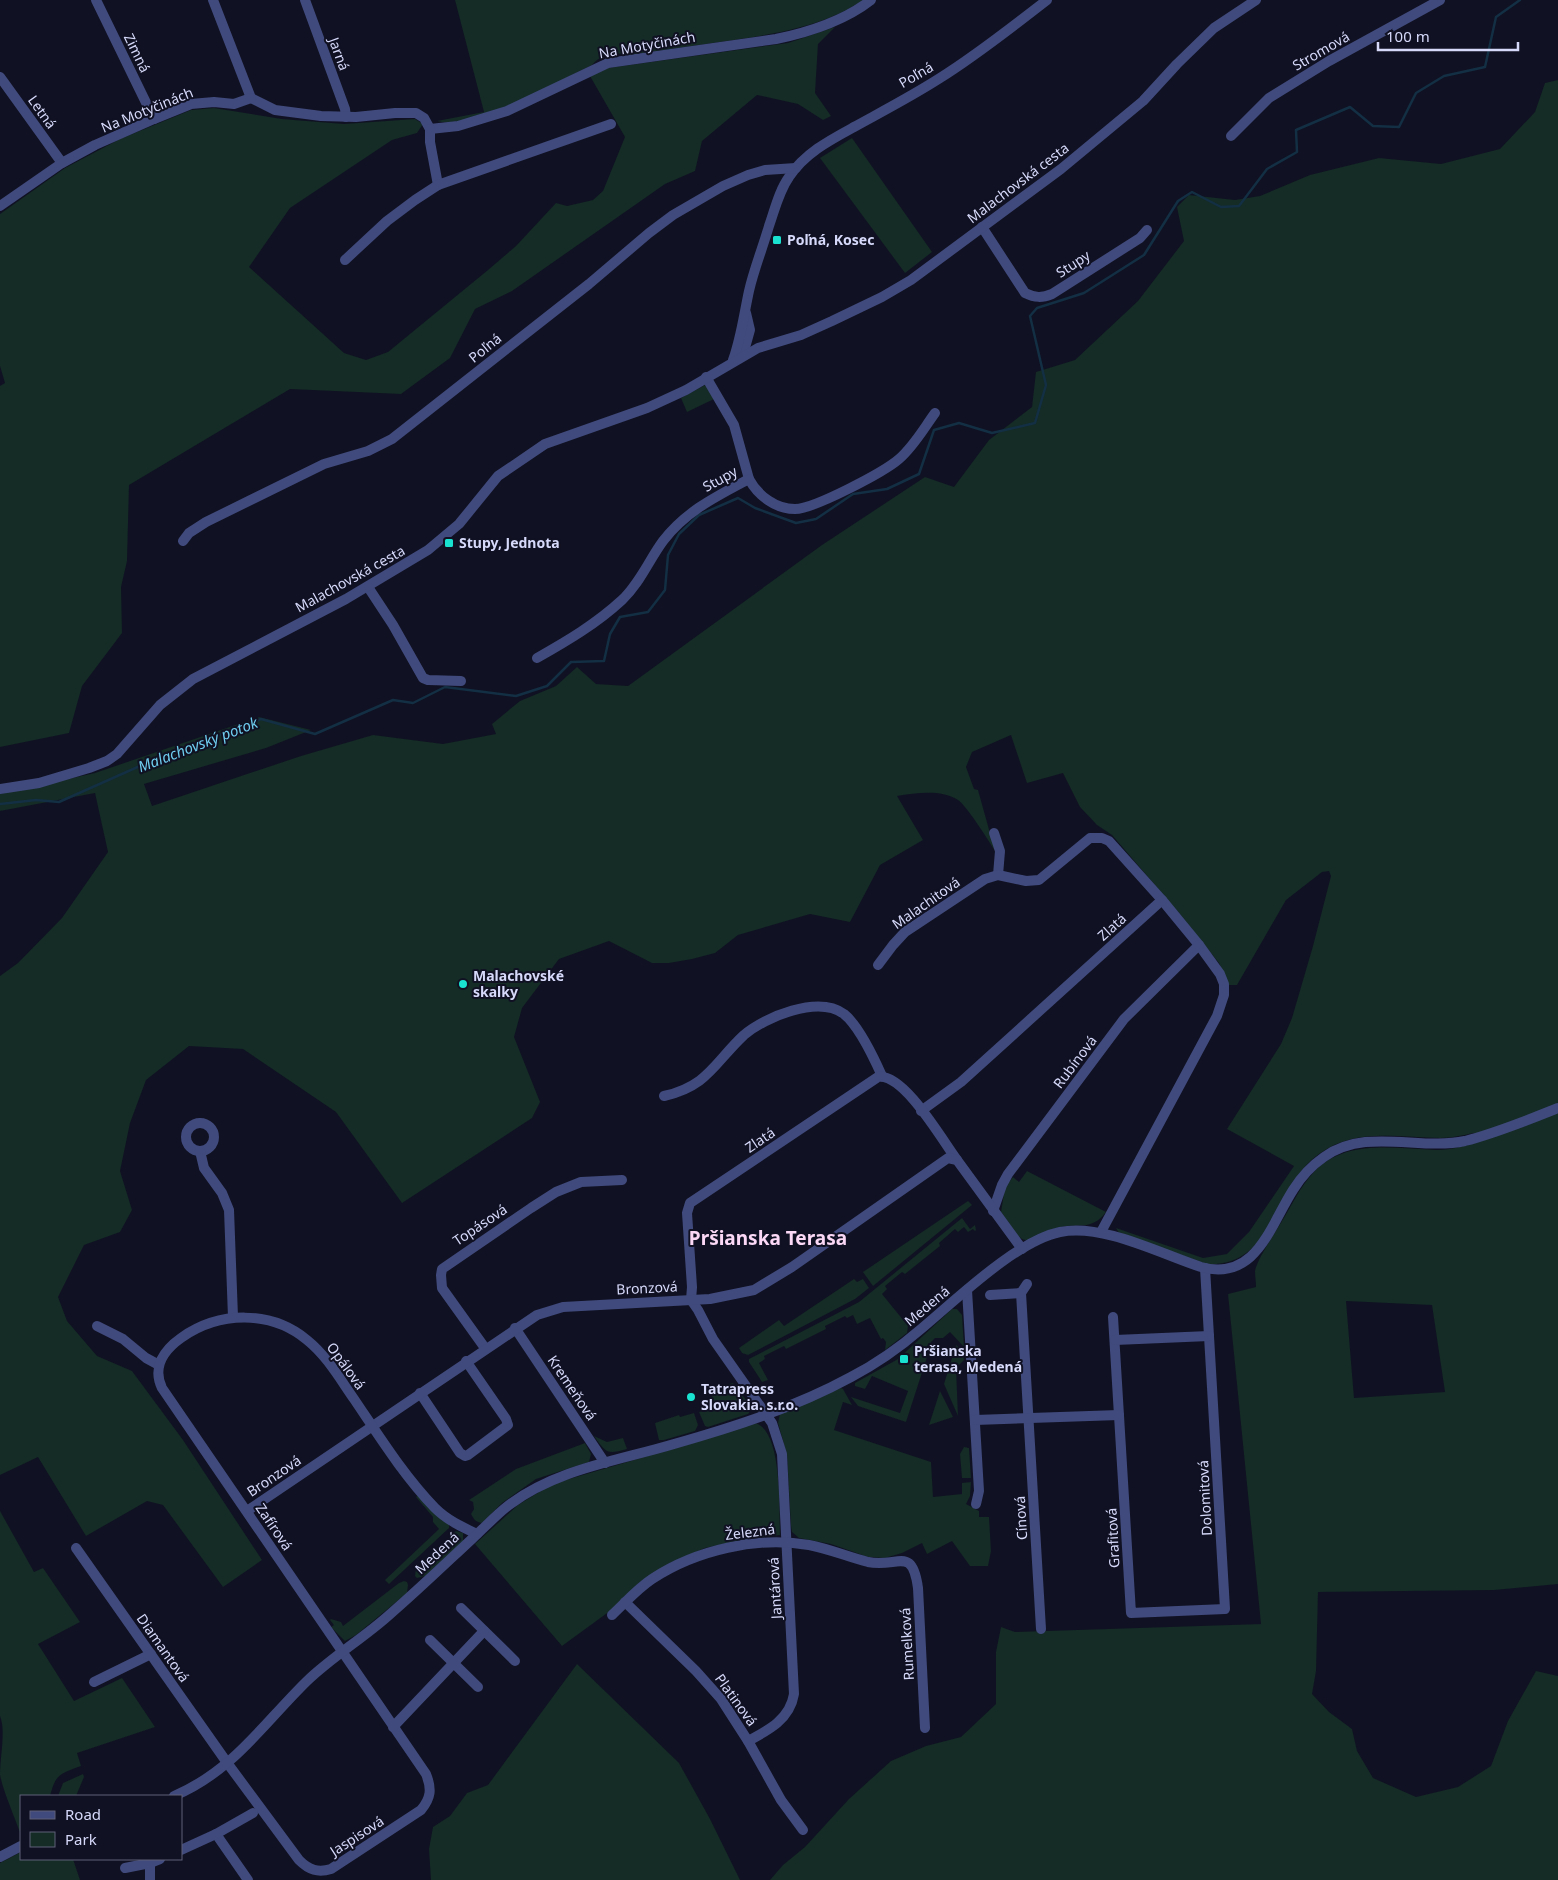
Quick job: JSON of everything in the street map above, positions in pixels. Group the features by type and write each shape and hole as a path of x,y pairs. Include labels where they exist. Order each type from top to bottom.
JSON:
{"street":[{"name":"Zimná","path":"96,0 154,119"},
{"path":"213,0 251,98 267,107 286,112 346,117 416,113 424,118 430,129 430,142 438,185"},
{"name":"Jarná","path":"305,0 345,109 346,117"},
{"name":"Na Motyčinách","path":"430,129 458,126 507,112 608,63 800,34 846,16 871,0"},
{"name":"Poľná","path":"746,338 743,320 746,313 749,291 782,189 796,168 812,152 834,138 962,64 1047,0"},
{"name":"Malachovská cesta","path":"0,789 38,783 108,761 117,754 160,705 193,679 368,587 428,550 459,524 498,476 529,454 562,437 647,408 686,390 743,355 762,346 800,335 882,297 911,280 1061,169 1130,112 1214,28 1256,0"},
{"name":"Stromová","path":"1231,136 1262,104 1277,93 1329,61 1436,1"},
{"name":"Letná","path":"0,77 62,163"},
{"name":"Na Motyčinách","path":"0,206 62,163 95,145 154,119 191,104 202,102 234,104 251,98"},
{"path":"345,260 387,221 414,200 438,185 611,124"},
{"name":"Poľná","path":"183,541 190,533 206,522 324,464 368,451 392,439 589,284 649,233 688,205 748,175 765,170 796,168"},
{"name":"Stupy","path":"982,227 1026,293 1033,297 1042,298 1052,294 1132,243 1147,230"},
{"path":"746,338 756,339 762,346"},
{"path":"743,355 746,338"},
{"path":"733,360 746,338"},
{"path":"706,377 734,425 749,479"},
{"name":"Stupy","path":"537,658 578,635 622,600 638,582 662,542 689,514 749,479 757,492 776,505 798,509 809,506 867,479 897,461 905,454 935,413"},
{"path":"368,587 394,625 423,678 428,680 461,681"},
{"path":"994,833 1000,851 998,875 1026,881 1039,880 1086,841 1096,837 1102,838 1114,845 1199,945 1220,974 1224,984 1222,1005 1101,1232"},
{"name":"Malachitová","path":"878,965 905,932 984,879 998,875"},
{"name":"Zlatá","path":"921,1111 961,1082 1162,900"},
{"name":"Rubínová","path":"993,1211 1008,1174 1124,1019 1199,945"},
{"path":"664,1096 698,1083 736,1043 756,1026 785,1013 809,1008 831,1009 845,1015 857,1030 882,1076 904,1089 1022,1249"},
{"name":"Zlatá","path":"691,1300 688,1207 696,1198 873,1079 882,1076"},
{"path":"967,1290 1022,1249 1060,1232 1080,1230 1101,1232 1205,1268 1218,1270 1234,1267 1257,1251 1268,1236 1292,1191 1306,1172 1325,1156 1346,1147 1372,1142 1402,1141 1438,1144 1464,1141 1558,1108"},
{"path":"200,1151 204,1168 222,1194 229,1210 233,1317"},
{"name":"Bronzová","path":"246,1511 485,1348 537,1315 563,1307 691,1300 739,1294 761,1286 792,1267 944,1159 952,1158 956,1160"},
{"name":"Topásová","path":"485,1348 442,1288 442,1270 556,1192 581,1182 622,1180"},
{"name":"Dolomitová","path":"1177,1611 1226,1609 1205,1268"},
{"name":"Cínová","path":"990,1295 1024,1288 1028,1418 1041,1629"},
{"name":"Medená","path":"176,1795 200,1784 228,1764 309,1679 384,1619 507,1506 532,1488 566,1474 675,1444 766,1414 826,1389 878,1362 919,1332 967,1290"},
{"name":"Medená","path":"967,1290 979,1491 976,1504"},
{"path":"691,1300 713,1339 766,1414"},
{"name":"Opálová","path":"159,1365 166,1352 187,1333 214,1321 233,1317 255,1318 276,1323 306,1339 328,1362 372,1426"},
{"name":"Grafitová","path":"1114,1317 1131,1613 1177,1611"},
{"path":"97,1326 123,1339 146,1358 159,1365"},
{"name":"Kremeňová","path":"515,1328 605,1463"},
{"path":"1115,1340 1209,1336"},
{"path":"420,1393 460,1453 468,1455 508,1425 506,1419 466,1362"},
{"name":"Zafírová","path":"159,1365 158,1374 162,1388 343,1652"},
{"name":"Jantárová","path":"748,1741 783,1719 793,1702 794,1683 782,1454 772,1423 766,1414"},
{"path":"975,1420 1119,1415"},
{"path":"372,1426 436,1508 451,1521 476,1534"},
{"name":"Železná","path":"612,1615 651,1580 668,1570 700,1556 734,1547 787,1542 823,1548 871,1562 904,1560 908,1562"},
{"name":"Diamantová","path":"76,1548 228,1764"},
{"name":"Rumelková","path":"908,1562 914,1569 918,1588 925,1728"},
{"name":"Platinová","path":"625,1602 709,1685 732,1714 773,1788 803,1830"},
{"path":"461,1608 514,1661"},
{"path":"1040,1615 1052,1615"},
{"path":"393,1727 484,1631"},
{"path":"430,1640 478,1687"},
{"name":"Jaspisová","path":"228,1764 299,1860 312,1870 321,1872 331,1869 421,1810 428,1802 430,1793 430,1784 426,1774 343,1652"},
{"path":"94,1682 151,1654"},
{"path":"182,1848 216,1834 253,1813"},
{"path":"216,1834 248,1880"},
{"path":"0,1857 20,1847"},
{"path":"125,1868 158,1860"},
{"path":"150,1863 150,1880"}],"green space":[{"path":"455,0 863,0 847,10 812,24 776,33 629,55 604,56 592,65 515,103 492,112 471,119 452,122 437,121 484,112"},
{"path":"835,27 818,44 815,93 831,116 823,120 798,104 757,95 702,141 695,171 665,184 512,291 475,309 450,358 401,394 290,389 129,485 127,561 121,587 122,633 82,686 69,733 0,747 0,386 5,383 0,366 0,214 65,168 120,139 191,110 214,108 282,119 344,124 415,119 423,124 417,133 392,140 290,208 249,267 344,353 366,360 388,352 488,270 516,246 556,203 567,206 593,200 603,191 625,137 590,76 608,68 788,43"},
{"path":"1558,80 1558,1584 1494,1590 1318,1592 1316,1671 1312,1694 1329,1712 1352,1729 1357,1751 1373,1778 1416,1797 1458,1787 1491,1766 1508,1721 1536,1671 1558,1676 1558,1880 770,1880 783,1865 805,1847 849,1799 891,1761 926,1746 961,1737 996,1704 996,1652 1001,1627 1015,1632 1261,1624 1228,1294 1256,1287 1256,1266 1263,1253 1304,1184 1326,1162 1340,1154 1355,1150 1388,1148 1442,1150 1458,1148 1478,1142 1474,1133 1444,1138 1363,1137 1333,1146 1319,1154 1304,1168 1260,1239 1246,1253 1229,1262 1206,1264 1119,1233 1116,1228 1203,1258 1227,1254 1249,1232 1294,1166 1227,1129 1281,1044 1292,1018 1331,876 1329,871 1322,872 1286,900 1237,985 1229,985 1219,963 1179,913 1112,835 1097,825 1080,807 1063,773 1027,783 1011,735 972,752 966,767 974,789 978,790 995,851 972,816 958,800 936,793 897,796 923,840 880,865 850,922 810,914 738,935 715,953 669,963 652,963 609,941 559,959 522,1008 514,1037 540,1102 532,1118 402,1203 336,1112 243,1049 189,1046 146,1080 130,1123 120,1171 132,1210 120,1232 84,1245 58,1297 67,1321 97,1356 132,1371 183,1440 262,1560 223,1587 163,1505 147,1501 86,1536 38,1457 0,1475 0,976 18,963 62,918 108,852 95,793 0,811 0,794 95,773 259,717 311,730 266,748 144,784 152,806 301,756 373,735 443,744 496,734 492,724 520,701 556,686 577,667 596,684 628,686 822,545 925,477 954,487 989,440 1032,407 1036,372 1075,360 1138,301 1184,241 1177,207 1189,195 1235,200 1260,196 1310,175 1379,158 1441,164 1500,149 1535,112 1545,83","holes":["1346,1301 1432,1305 1445,1392 1354,1398"]},
{"path":"852,138 932,252 905,273 820,158"},
{"path":"705,385 714,399 687,412 681,398"},
{"path":"1027,1171 1106,1212 1095,1222 1089,1224 1065,1226 1046,1232 1028,1241 1022,1239 1001,1212 1005,1187 1013,1177 1019,1182"},
{"path":"968,1201 972,1205 873,1286 863,1272"},
{"path":"962,1218 970,1229 975,1225 976,1230 973,1229 968,1232 964,1227 958,1232 955,1229 939,1243 940,1246 905,1274 902,1272 885,1286 887,1289 882,1294 908,1326 907,1333 885,1350 886,1342 883,1338 881,1339 870,1318 857,1324 853,1315 847,1318 845,1316 825,1326 826,1329 786,1349 784,1346 764,1356 765,1359 759,1363 768,1380 762,1382 749,1359 859,1302"},
{"path":"854,1279 857,1282 863,1279 869,1288 855,1299 748,1355 742,1353 739,1348 779,1320 784,1326"},
{"path":"952,1309 957,1309 962,1315 964,1347 950,1332 943,1338 935,1338 926,1347 929,1351 906,1422 858,1406 851,1397 900,1413 908,1391 872,1376 865,1389 855,1386 855,1383 898,1359"},
{"path":"956,1345 963,1351 964,1360 956,1368 958,1416 944,1384"},
{"path":"733,1383 750,1405 749,1408 752,1409 748,1414 708,1427 705,1426 699,1412 714,1408 711,1389"},
{"path":"841,1388 852,1405 843,1402 834,1430 931,1462 933,1497 962,1494 962,1483 971,1482 970,1496 966,1504 979,1511 979,1517 989,1517 991,1551 988,1566 970,1566 952,1541 927,1554 922,1543 902,1553 885,1558 868,1557 831,1544 799,1538 792,1532 787,1455 778,1423 780,1413"},
{"path":"940,1391 953,1417 929,1425"},
{"path":"694,1413 698,1425 695,1431 659,1440 655,1423 679,1415 680,1417"},
{"path":"755,1423 764,1429 771,1440 775,1455 778,1473 780,1535 740,1540 705,1548 670,1563 640,1582 610,1611 562,1646 475,1544 518,1505 552,1484"},
{"path":"594,1436 607,1442 623,1438 627,1449 615,1452 608,1451 601,1446"},
{"path":"585,1443 591,1454 589,1462 536,1479 502,1503 482,1523 473,1518 471,1514 474,1509 473,1502 469,1500 516,1469"},
{"path":"964,1447 969,1448 971,1478 962,1478 960,1454"},
{"path":"419,1495 449,1525 449,1528 389,1584 385,1580 439,1529 433,1522 433,1517 416,1497"},
{"path":"0,1511 34,1572 43,1568 80,1622 38,1644 74,1701 122,1678 155,1727 77,1753 81,1766 63,1773 54,1783 50,1795 20,1795 20,1832 6,1797 0,1775 3,1736 0,1716"},
{"path":"456,1531 463,1533 463,1541 425,1576 417,1578 415,1576 416,1569"},
{"path":"404,1581 408,1585 407,1593 356,1635 345,1641 331,1627 334,1625 331,1619 341,1622 343,1626"},
{"path":"577,1664 679,1763 710,1819 740,1880 431,1880 429,1849 433,1827 450,1816 467,1793 488,1785"},
{"path":"83,1774 84,1777 76,1795 58,1795 63,1783"},
{"path":"20,1853 20,1860 73,1860 80,1880 0,1880 0,1863"}],"waterway":[{"name":"Malachovský potok","path":"0,804 36,800 59,802 151,761 261,719 315,734 393,700 413,703 445,687 516,696 547,686 571,662 604,661 610,634 620,617 648,612 665,590 668,555 679,534 699,515 738,498 755,508 796,523 816,519 853,494 887,489 919,474 934,430 959,423 992,433 1035,423 1046,385 1030,316 1037,308 1084,293 1144,255 1178,201 1192,192 1221,207 1239,206 1267,169 1297,152 1296,130 1350,107 1373,126 1399,127 1416,93 1444,76 1485,67 1496,17 1520,0"}],"place":[{"name":"Poľná, Kosec","path":"777,240"},
{"name":"Stupy, Jednota","path":"449,543"},
{"name":"Malachovské skalky","path":"463,984"},
{"name":"Pršianska terasa, Medená","path":"904,1359"},
{"name":"Tatrapress Slovakia. s.r.o.","path":"691,1397"}],"district":[{"name":"Pršianska Terasa","path":"768,1238"}]}
